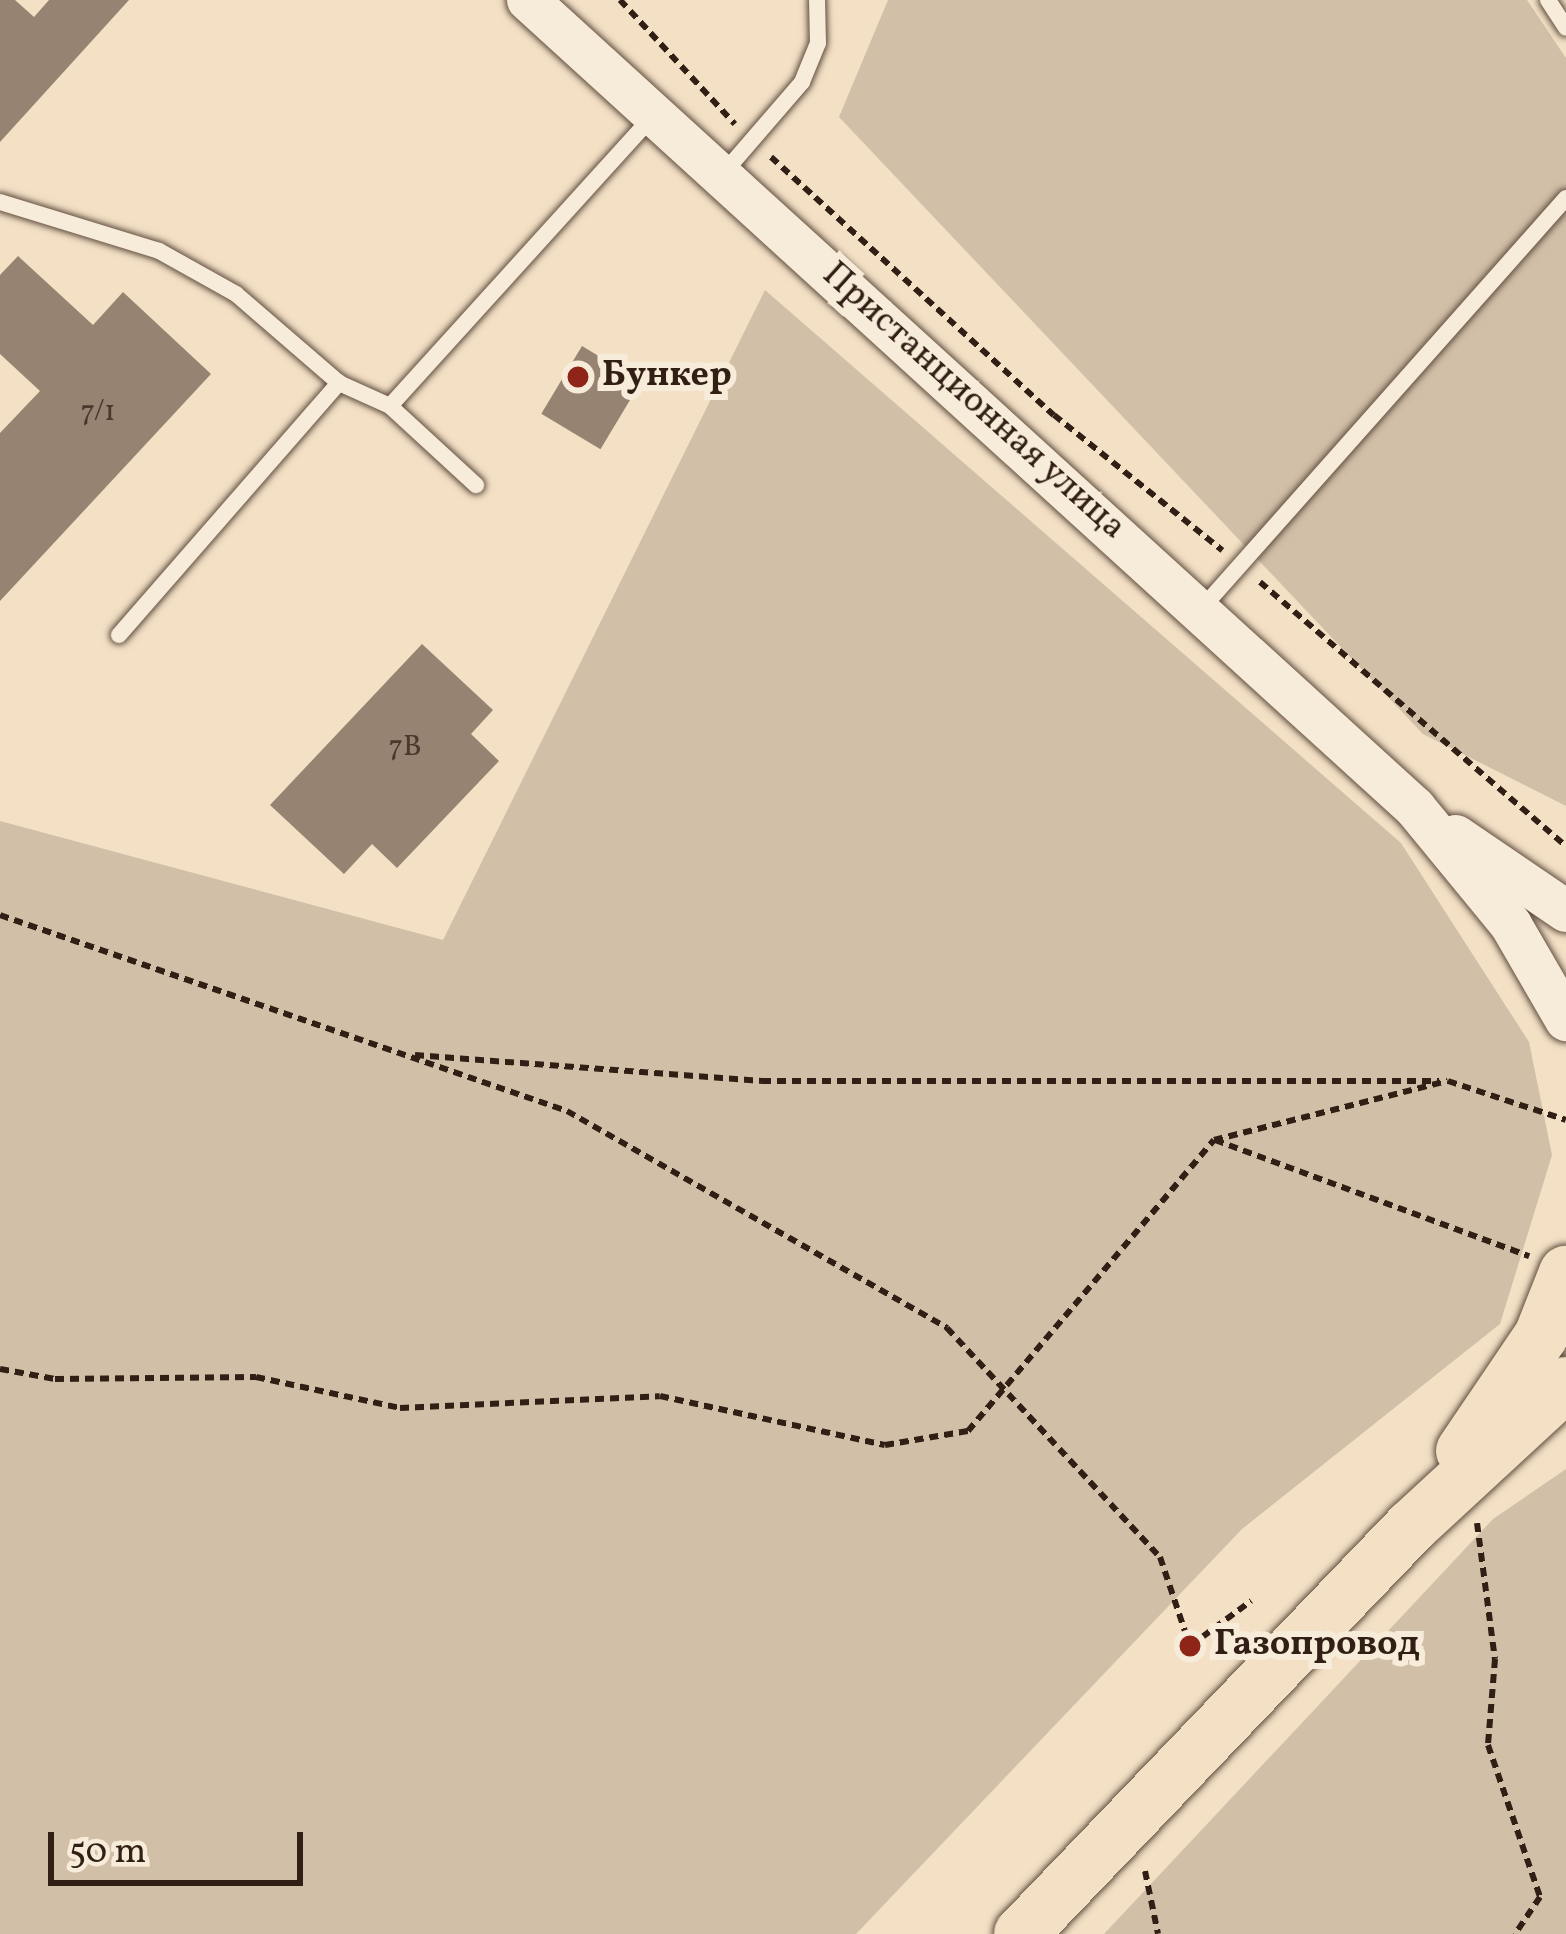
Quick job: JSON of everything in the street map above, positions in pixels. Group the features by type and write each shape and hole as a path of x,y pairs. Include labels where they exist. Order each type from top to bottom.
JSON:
{"main road":[{"path":"1411,1527 1540,1336 1555,1267"},
{"path":"1021,1934 1411,1527 1566,1384"}],"street":[{"name":"Пристанционная улица","path":"528,0 1203,607 1415,808 1511,925 1566,1020"},
{"name":"Пристанционная улица","path":"1415,808 1566,911"}],"lane":[{"path":"721,177 802,82 818,43 818,0"},
{"path":"1548,0 1566,28"},
{"path":"390,406 654,115"},
{"path":"1203,607 1237,562 1566,198"},
{"path":"1,199 159,251 217,283 338,383 390,406 476,485"},
{"path":"119,635 338,383"}],"path":[{"path":"620,0 752,140 1054,415 1237,562 1566,846"},
{"path":"0,915 567,1111 947,1328 1160,1557 1190,1646 1251,1601"},
{"path":"406,1055 762,1081 1448,1081 1566,1120"},
{"path":"0,1369 55,1379 256,1377 400,1408 660,1396 885,1445 968,1431 1214,1140 1448,1081"},
{"path":"1214,1140 1555,1267"},
{"path":"1476,1517 1495,1659 1488,1745 1540,1897 1515,1934"},
{"path":"1158,1934 1142,1875 1159,1858"}],"shaded area":[{"path":"888,0 1527,0 1566,58 1566,806 1423,734 839,117"},
{"path":"765,290 1401,843 1529,1042 1552,1155 1500,1324 1242,1529 856,1934 0,1934 0,821 443,940"},
{"path":"1566,1469 1566,1934 1104,1934 1493,1519"}],"building":[{"path":"0,0 15,0 34,17 49,0 129,0 0,142"},
{"path":"18,256 93,325 123,292 211,374 0,601 0,433 40,391 0,354 0,275"},
{"path":"582,346 641,382 600,449 541,414"},
{"path":"422,644 493,710 471,734 499,761 397,868 372,844 344,874 270,805"}],"place":[{"name":"Бункер","path":"578,377"},
{"name":"Газопровод","path":"1190,1646"}]}
